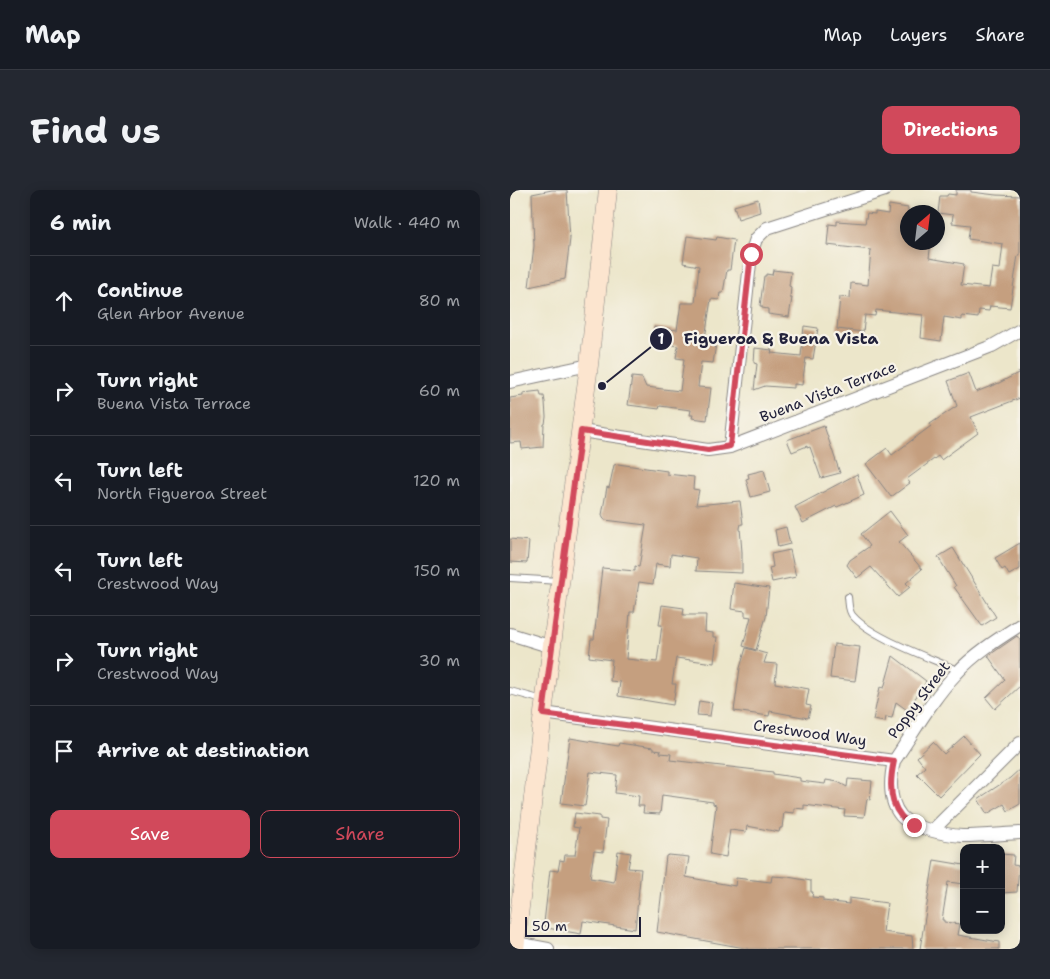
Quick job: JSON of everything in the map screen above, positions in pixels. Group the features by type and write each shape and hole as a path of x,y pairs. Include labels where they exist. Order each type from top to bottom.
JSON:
{"main road":[{"path":"514,945 516,895 544,707 590,364 608,190"}],"street":[{"path":"730,446 751,254 756,239 767,228 884,190"},
{"name":"Buena Vista Terrace","path":"581,431 708,450 730,446 992,346 1020,330"},
{"path":"510,382 590,364"},
{"name":"Poppy Street","path":"894,761 940,693 959,671 976,655 1020,625"},
{"path":"510,634 552,646"},
{"name":"Crestwood Way","path":"544,707 894,761"},
{"path":"932,830 1020,743"},
{"path":"894,761 890,780 893,800 901,816 914,825 961,836 1020,833"},
{"path":"514,945 548,949"}],"lane":[{"path":"510,578 561,582"},
{"path":"848,597 850,611 853,616 876,633 959,671"},
{"path":"510,691 544,707"}],"building":[{"path":"552,190 567,190 570,239 565,279 529,287 534,246 532,194"},
{"path":"956,190 971,190 971,192 1020,196 1020,255 1018,255 1010,308 990,306 989,311 979,310 978,318 962,316 962,320 944,317 941,341 921,338 923,315 876,310 875,316 865,315 863,332 837,329 840,297 850,298 851,283 868,285 871,250 827,245 829,224 837,225 837,221 865,223 867,213 888,214 889,205 900,207 900,250 930,250 929,258 964,264 961,285 989,288 992,268 1000,269 1003,244 968,239 970,225 952,223 953,215 945,214 945,205 939,205 940,196 956,195"},
{"path":"758,199 760,212 738,219 734,206"},
{"path":"687,236 716,240 717,237 734,240 730,270 727,270 723,293 720,293 719,300 711,299 705,339 711,340 710,343 716,344 713,363 701,362 698,387 711,388 707,420 692,418 693,415 690,415 691,410 660,406 659,409 628,405 632,377 642,378 646,387 680,391 684,359 676,358 678,346 653,342 654,327 677,330 681,303 695,303 699,266 683,263"},
{"path":"773,270 791,272 789,286 791,287 790,298 792,298 789,317 768,314 768,309 760,306 764,276 766,274 772,275"},
{"path":"804,326 818,328 813,359 806,358 802,385 794,384 794,388 765,386 754,390 757,364 754,363 755,348 772,350 771,353 801,356"},
{"path":"1020,372 1020,398 971,417 978,433 941,460 938,456 907,479 910,483 891,497 866,464 887,448 892,455 931,426 930,424 957,406 948,381 969,373 976,392"},
{"path":"540,391 541,396 544,396 546,417 543,447 522,449 521,442 510,443 510,398 523,396 523,393"},
{"path":"824,426 840,473 821,478 810,447 807,448 807,446 792,452 787,440"},
{"path":"614,465 667,471 667,474 694,477 693,489 699,490 696,505 740,501 743,524 741,524 740,528 742,573 696,571 697,558 671,554 670,566 656,564 653,584 639,582 634,612 630,612 626,659 657,662 662,625 659,625 662,605 684,608 683,615 706,615 705,632 713,633 713,637 717,637 714,663 676,658 672,684 676,684 673,705 618,696 620,682 610,681 612,660 589,657 591,639 594,639 602,568 635,571 635,566 639,567 646,525 605,520 602,515 607,487 609,488"},
{"path":"764,470 770,492 751,497 746,479 749,478 748,474"},
{"path":"857,474 864,495 836,506 803,523 795,507"},
{"path":"890,511 908,535 899,542 922,569 906,583 910,587 898,597 871,567 857,578 847,565 850,560 870,546 861,534"},
{"path":"786,527 790,544 778,547 775,530"},
{"path":"510,539 529,541 527,563 510,562"},
{"path":"1020,543 1020,569 1009,575 1005,568 1002,570 995,558"},
{"path":"953,548 996,617 982,626 954,587 956,586 938,557"},
{"path":"790,550 796,577 772,582 769,568 773,567 771,554"},
{"path":"734,583 769,588 766,617 756,650 743,646 751,617 745,616 745,611 731,609"},
{"path":"1017,636 1020,640 1020,686 995,709 986,698 1005,680 988,656"},
{"path":"834,644 860,647 855,681 830,678"},
{"path":"746,648 767,654 764,663 777,664 775,683 809,689 806,705 811,706 808,718 770,711 769,716 734,711 740,668"},
{"path":"893,656 926,681 907,710 896,702 892,718 886,717 885,722 873,720 880,687 884,688"},
{"path":"699,701 712,703 710,716 697,715"},
{"path":"964,736 980,754 939,796 917,774 925,767 917,757 933,742 944,754"},
{"path":"570,738 618,746 619,743 653,748 653,750 661,751 660,753 671,754 670,760 773,772 773,774 800,778 800,781 825,784 826,780 838,782 847,787 848,779 872,781 870,800 867,799 864,817 844,816 845,810 804,805 804,809 794,808 794,813 784,812 782,828 780,828 779,832 747,826 746,832 730,830 726,857 710,854 716,805 713,802 662,795 660,814 643,813 644,806 638,806 639,796 615,793 617,775 590,772 585,806 561,803"},
{"path":"1020,769 1020,804 1008,811 1004,804 987,814 978,799 1010,778"},
{"path":"575,813 600,816 600,819 607,820 603,852 594,851 590,878 614,882 618,851 631,853 628,868 641,869 635,929 583,921 581,934 547,928 544,923 550,870 558,871 560,860 564,861 565,855 575,855 579,828 573,827"},
{"path":"1005,854 1014,855 1013,865 1019,866 1017,892 1005,893"},
{"path":"666,856 689,857 686,877 735,886 736,878 771,882 772,876 788,877 811,881 812,897 823,898 823,901 849,904 849,898 887,903 883,932 912,936 913,949 750,949 657,932"},
{"path":"934,860 960,864 960,884 948,882 942,920 944,922 960,924 958,935 999,942 999,949 920,949"}],"place":[{"name":"Figueroa & Buena Vista","path":"602,386"}],"route":[{"path":"751,254 730,446 708,450 581,431 543,714 894,761 890,780 893,800 901,816 914,825"}]}
